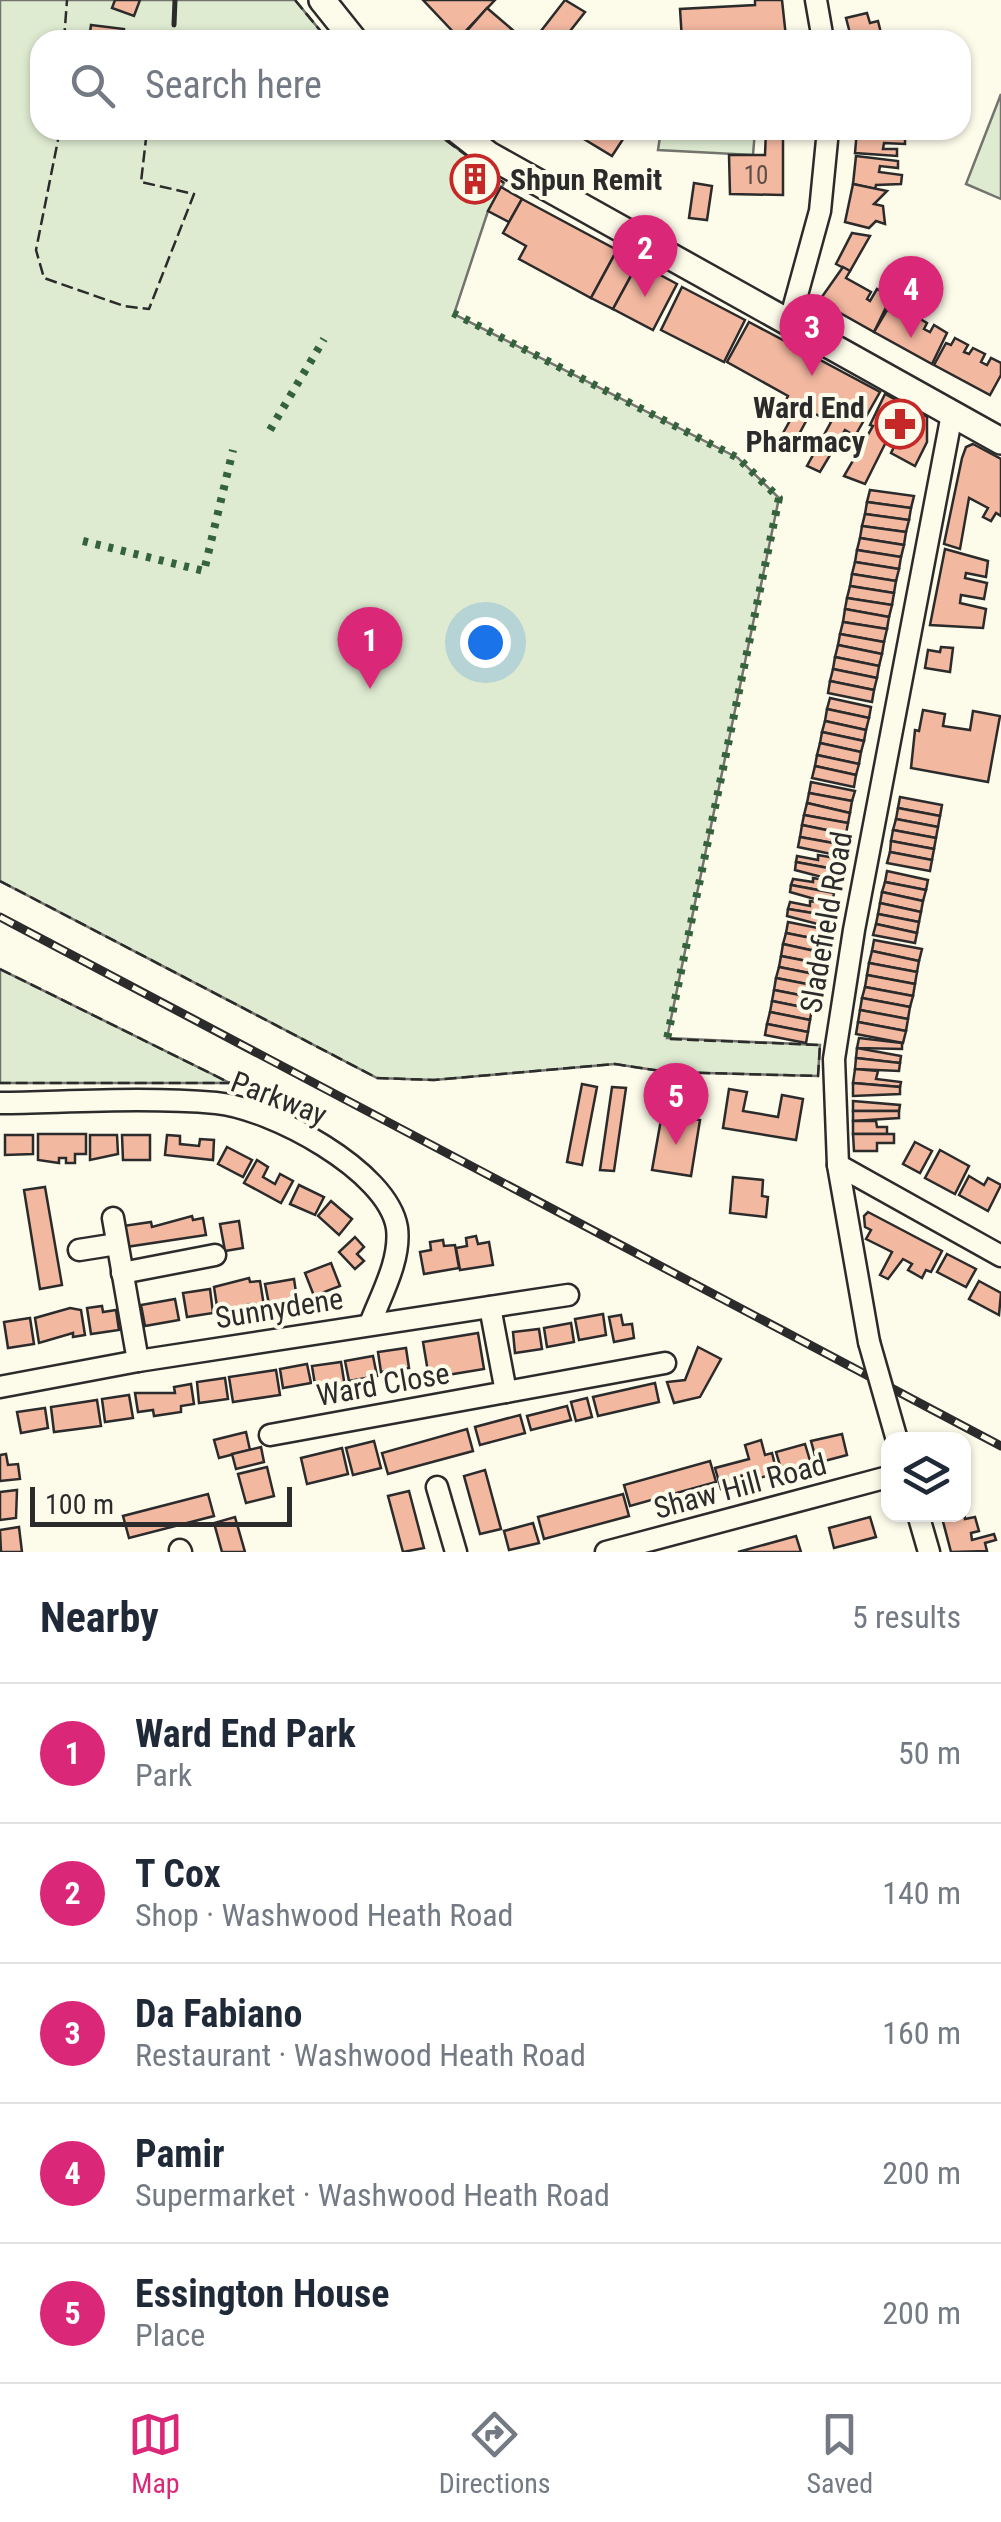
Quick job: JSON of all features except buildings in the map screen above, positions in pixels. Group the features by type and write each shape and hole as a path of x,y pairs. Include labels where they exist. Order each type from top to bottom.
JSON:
{"main road":[{"path":"322,0 346,30"},
{"path":"470,140 489,155 791,316 1001,441"}],"street":[{"path":"816,0 821,30"},
{"path":"791,316 820,211 827,140"},
{"name":"Sladefield Road","path":"896,1432 870,1342 838,1165 834,1059 875,816 952,414"},
{"name":"Parkway","path":"0,1103 219,1103 330,1149 371,1178 386,1195 397,1230 393,1265 370,1324"},
{"path":"838,1165 1001,1256"},
{"path":"113,1218 138,1360"},
{"path":"79,1250 116,1244"},
{"path":"122,1273 215,1256"},
{"name":"Sunnydene","path":"0,1387 138,1360 568,1295"},
{"path":"490,1307 506,1392"},
{"name":"Ward Close","path":"270,1435 665,1363"},
{"name":"Shaw Hill Road","path":"606,1552 881,1479"},
{"path":"437,1487 456,1552"},
{"path":"920,1522 929,1552"}],"green space":[{"path":"0,0 295,0 320,30 30,30 30,140 446,140 504,183 488,211 454,314 738,458 779,498 667,1038 820,1045 818,1076 667,1072 615,1064 434,1080 377,1078 0,881"},
{"path":"1001,94 1001,199 966,184"},
{"path":"660,140 754,140 753,155 658,150"},
{"path":"0,969 230,1083 0,1083"}],"railway":[{"path":"0,917 1001,1446"}],"hedge":[{"path":"453,313 738,458 779,498 667,1039"},
{"path":"270,430 324,339"},
{"path":"83,541 204,571 233,450"}],"fence":[{"path":"65,30 67,0"},
{"path":"295,0 320,30"},
{"path":"58,140 36,250 44,278 124,306 149,309 194,194 141,182 146,140"},
{"path":"446,140 504,183"},
{"path":"0,881 377,1078 434,1080 615,1064 667,1072 818,1076 820,1045 667,1039"},
{"path":"0,969 230,1083 0,1083"}],"wall":[{"path":"174,25 175,0"}],"place":[{"name":"Shpun Remit","path":"475,179"},
{"name":"T Cox","path":"645,297"},
{"name":"Pamir","path":"911,338"},
{"name":"Da Fabiano","path":"812,376"},
{"name":"Ward End Pharmacy","path":"900,424"},
{"name":"Ward End Park","path":"370,689"},
{"name":"Essington House","path":"676,1145"}]}
